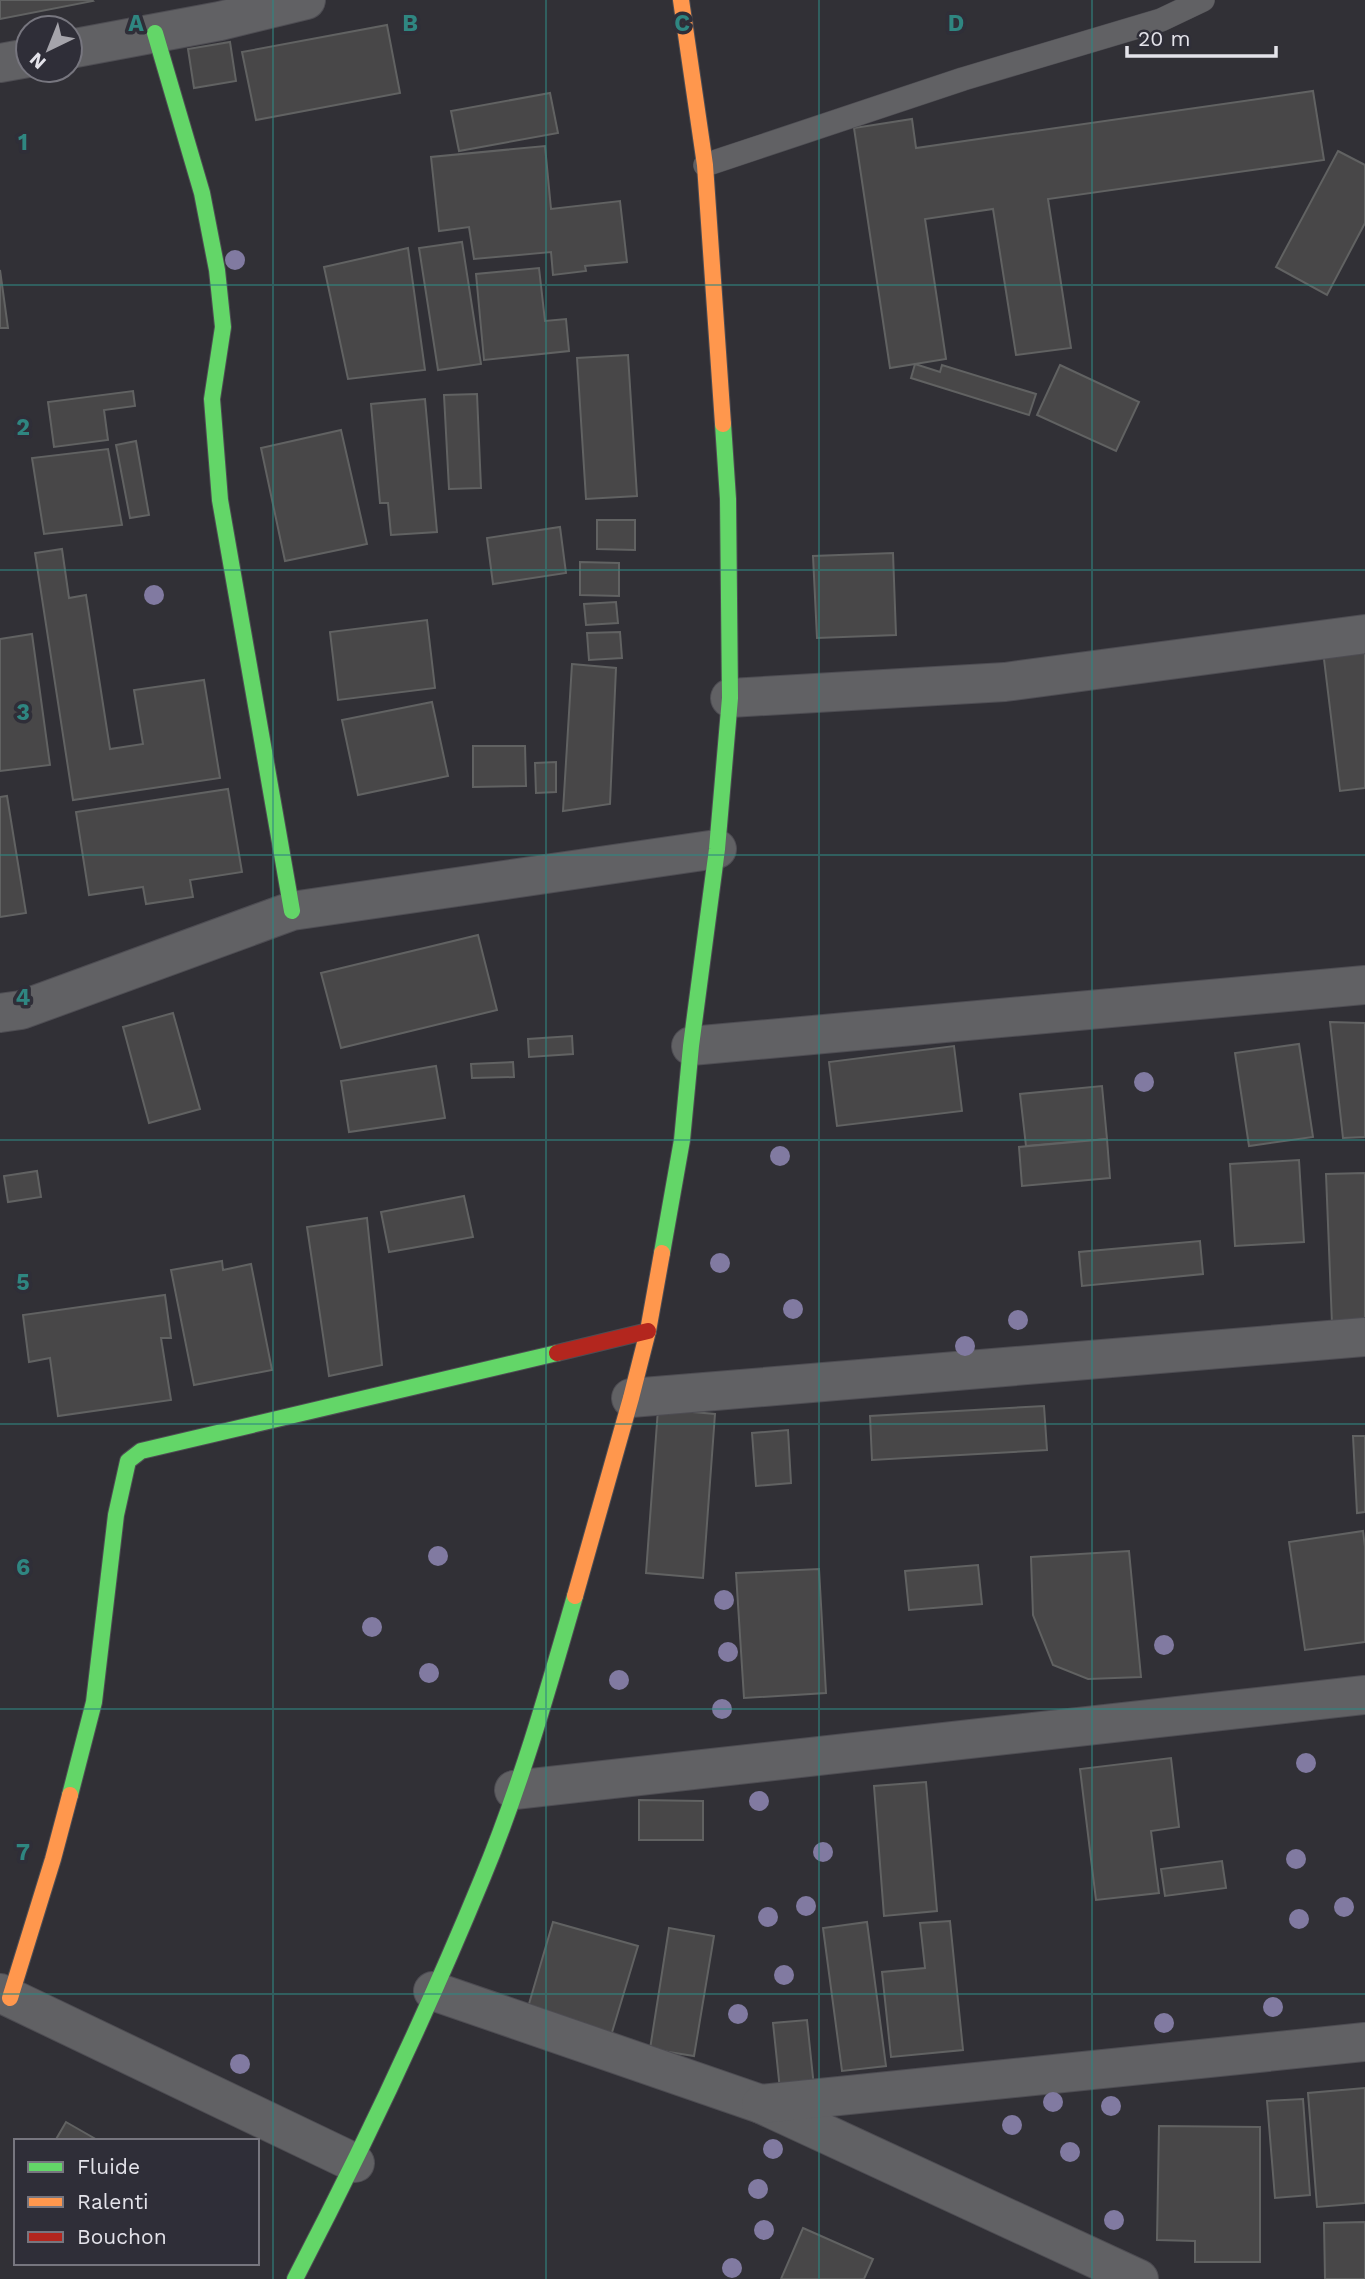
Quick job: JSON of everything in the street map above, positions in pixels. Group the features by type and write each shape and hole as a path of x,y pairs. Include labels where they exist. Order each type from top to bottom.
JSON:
{"main road":[{"path":"295,2279 355,2163 433,1991 483,1877 514,1790 558,1654 631,1398 648,1331 682,1140 691,1046 717,849 730,698 728,499 705,165 681,0"},
{"path":"155,33 202,193 217,270 223,327 212,399 219,500 292,911"},
{"path":"5,1996 53,1859 94,1702 116,1515 128,1461 141,1451 648,1331"}],"street":[{"path":"84,47 155,33 218,10 306,0"},
{"path":"730,698 1005,682 1365,634"},
{"path":"0,1013 21,1010 292,911 717,849"},
{"path":"691,1046 1365,985"},
{"path":"631,1398 1365,1336"},
{"path":"514,1790 1365,1695"},
{"path":"433,1991 761,2104 1139,2279"},
{"path":"5,1996 355,2163"},
{"path":"761,2104 1365,2042"}],"lane":[{"path":"705,165 963,79 1161,20 1203,0"}],"building":[{"path":"0,0 93,1 14,14 14,16 0,19"},
{"path":"387,25 400,93 256,120 242,52"},
{"path":"230,42 236,81 194,88 188,49"},
{"path":"1313,91 1324,160 1048,199 1071,348 1016,355 993,209 925,219 946,359 890,368 854,128 912,119 916,148"},
{"path":"550,93 558,133 459,151 451,111"},
{"path":"545,146 551,209 620,201 627,262 585,266 586,271 553,275 551,252 474,259 469,227 439,231 431,157"},
{"path":"1338,151 1365,165 1365,223 1327,295 1276,267"},
{"path":"462,242 481,364 438,370 419,248"},
{"path":"408,248 425,370 348,379 324,267"},
{"path":"539,268 545,321 566,319 569,351 484,360 476,274"},
{"path":"0,270 8,328 0,328"},
{"path":"628,355 637,496 586,499 577,358"},
{"path":"915,364 940,372 942,365 1036,394 1029,415 911,378"},
{"path":"1060,365 1139,402 1116,451 1037,415"},
{"path":"133,391 135,406 104,410 108,440 54,447 48,402"},
{"path":"477,394 481,488 449,489 444,395"},
{"path":"425,399 437,532 391,535 388,503 380,503 371,404"},
{"path":"341,430 367,544 285,561 261,448"},
{"path":"136,441 149,515 130,518 116,445"},
{"path":"108,449 122,525 44,534 32,458"},
{"path":"597,520 635,520 635,550 597,549"},
{"path":"560,527 566,573 493,584 487,538"},
{"path":"62,549 69,598 86,595 110,749 143,744 134,690 204,680 220,778 73,800 35,553"},
{"path":"893,553 896,635 817,638 813,556"},
{"path":"580,562 619,563 619,596 580,595"},
{"path":"616,602 618,623 586,625 584,604"},
{"path":"427,620 435,688 338,700 330,632"},
{"path":"620,632 622,658 589,660 587,633"},
{"path":"32,634 50,765 0,771 0,639"},
{"path":"1365,647 1365,788 1340,791 1323,651"},
{"path":"572,664 616,668 610,804 563,811"},
{"path":"432,702 448,776 358,795 342,720"},
{"path":"473,746 525,746 526,786 473,787"},
{"path":"556,762 556,792 536,793 535,763"},
{"path":"228,789 242,872 190,880 193,897 146,904 143,887 89,895 76,812"},
{"path":"7,796 26,913 0,917 0,797"},
{"path":"478,935 497,1010 341,1048 321,973"},
{"path":"173,1013 200,1109 149,1123 123,1027"},
{"path":"1330,1022 1365,1023 1365,1137 1343,1138"},
{"path":"572,1036 573,1054 529,1057 528,1039"},
{"path":"1299,1044 1313,1137 1249,1146 1235,1053"},
{"path":"954,1046 962,1111 837,1126 829,1062"},
{"path":"513,1062 514,1077 472,1078 471,1064"},
{"path":"436,1066 445,1118 349,1132 341,1081"},
{"path":"1102,1086 1107,1139 1026,1146 1020,1094"},
{"path":"1107,1139 1110,1178 1022,1186 1019,1147"},
{"path":"1299,1160 1304,1242 1235,1246 1230,1164"},
{"path":"37,1171 41,1197 8,1202 4,1176"},
{"path":"1365,1173 1365,1324 1332,1324 1326,1174"},
{"path":"464,1196 473,1237 389,1252 381,1212"},
{"path":"367,1218 382,1365 329,1376 307,1227"},
{"path":"1200,1241 1203,1274 1082,1286 1079,1252"},
{"path":"222,1261 223,1270 251,1264 272,1370 194,1385 171,1270"},
{"path":"165,1295 171,1338 161,1338 171,1400 58,1416 50,1358 29,1362 23,1315"},
{"path":"1044,1406 1047,1450 872,1460 870,1416"},
{"path":"658,1409 715,1414 703,1578 646,1573"},
{"path":"788,1430 791,1483 756,1486 752,1433"},
{"path":"1353,1436 1365,1436 1365,1512 1357,1513"},
{"path":"1363,1531 1365,1642 1305,1650 1289,1542"},
{"path":"1129,1551 1141,1677 1088,1679 1053,1665 1033,1615 1031,1557"},
{"path":"978,1565 982,1604 909,1610 905,1571"},
{"path":"819,1569 826,1693 744,1698 736,1573"},
{"path":"1171,1758 1179,1827 1151,1831 1159,1893 1096,1900 1080,1769"},
{"path":"926,1782 937,1911 884,1916 874,1786"},
{"path":"639,1800 703,1801 703,1840 639,1840"},
{"path":"1222,1861 1226,1888 1165,1896 1161,1869"},
{"path":"950,1921 963,2050 891,2057 882,1972 925,1968 920,1923"},
{"path":"553,1922 638,1946 610,2039 526,2014"},
{"path":"867,1922 886,2066 842,2071 823,1928"},
{"path":"669,1928 714,1936 694,2056 650,2049"},
{"path":"807,2020 814,2087 780,2090 773,2023"},
{"path":"1365,2088 1365,2203 1317,2207 1308,2093"},
{"path":"1303,2099 1310,2195 1275,2198 1267,2101"},
{"path":"66,2122 96,2139 56,2139"},
{"path":"1159,2126 1260,2127 1260,2262 1195,2262 1195,2241 1157,2240"},
{"path":"1365,2222 1365,2279 1325,2279 1324,2223"},
{"path":"803,2228 873,2259 864,2279 781,2279"}],"traffic: fast":[{"path":"155,33 202,193 217,270 223,327 212,399 220,500 292,911"},
{"path":"662,1253 682,1140 691,1046 717,849 730,698 728,499 723,424"},
{"path":"70,1795 94,1702 116,1515 128,1461 141,1451 557,1353"},
{"path":"295,2279 393,2081 496,1845 544,1703 575,1596"}],"traffic: slow":[{"path":"681,0 705,165 723,424"},
{"path":"575,1596 648,1331 662,1253"},
{"path":"10,1998 70,1795"}],"traffic: jam":[{"path":"557,1353 648,1331"}]}
